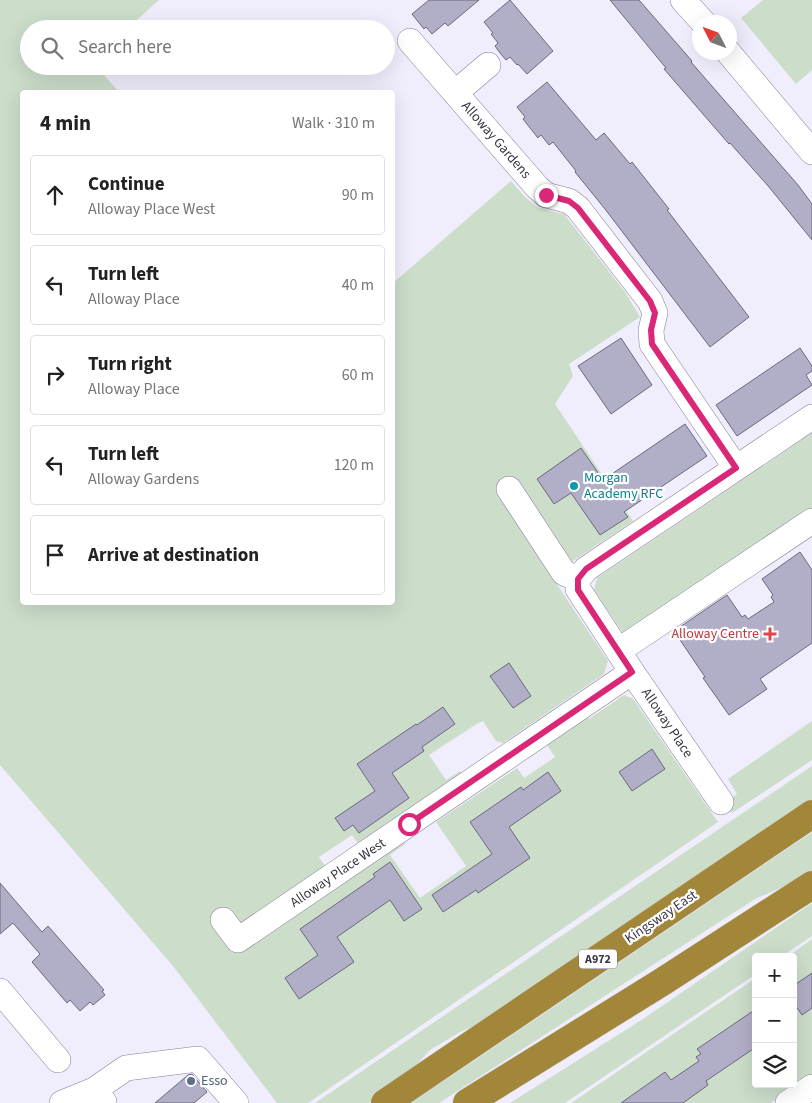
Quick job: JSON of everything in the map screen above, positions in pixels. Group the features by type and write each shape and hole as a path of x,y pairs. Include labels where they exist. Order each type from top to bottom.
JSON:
{"highway":[{"name":"Kingsway East","path":"385,1103 812,814"},
{"path":"468,1103 812,886"}],"street":[{"path":"684,0 697,15"},
{"name":"Alloway Gardens","path":"410,41 537,187 546,195 569,201 578,208 650,301 655,313 651,330 652,344 736,468"},
{"path":"735,60 812,152"},
{"name":"Alloway Gardens","path":"455,93 488,65"},
{"path":"509,489 564,572 578,579 586,569 812,417"},
{"path":"618,650 812,521"},
{"name":"Alloway Place","path":"578,579 578,590 720,802"},
{"name":"Alloway Place West","path":"223,920 238,940 632,672"},
{"path":"0,991 58,1060"},
{"path":"62,1103 100,1097 126,1068 198,1059 224,1099"},
{"path":"788,1103 812,1087"}],"green space":[{"path":"0,0 159,0 137,20 20,20 20,75 104,75 117,90 20,90 20,605 395,605 395,281 511,181 538,208 564,214 625,292 640,317 569,364 573,376 555,404 633,521 567,565 564,573 556,583 608,661 604,674 503,743 496,741 483,721 478,723 429,755 446,780 460,771 464,777 360,846 352,835 319,857 327,869 240,927 215,925 234,953 402,839 405,844 390,855 420,898 466,866 436,822 517,768 524,778 555,757 545,742 586,715 589,719 624,695 633,699 718,822 308,1103 277,1103 173,966 0,765"},
{"path":"763,0 812,0 812,70 796,84 741,18"},
{"path":"812,433 812,510 625,636 594,590 597,578"},
{"path":"812,721 812,760 732,813 725,802 737,794 728,779"},
{"path":"812,766 812,803 498,1017 462,1031 430,1050 401,1082 368,1103 315,1103"},
{"path":"812,832 812,874 755,899 439,1103 409,1103 453,1075"},
{"path":"812,903 812,936 787,953 752,953 752,977 565,1103 510,1103 643,1019"},
{"path":"812,939 812,1075 797,1085 797,953 793,953"},
{"path":"752,981 752,1088 793,1088 771,1103 571,1103"}],"building":[{"path":"429,0 479,0 448,26 445,23 432,34 426,27 424,29 412,14"},
{"path":"510,0 553,51 527,74 510,57 506,60 500,53 495,46 498,43 491,34 493,33 484,22"},
{"path":"610,0 639,0 798,185 812,204 812,240 769,187 664,69 666,68"},
{"path":"547,82 596,140 604,133 630,164 632,162 749,317 710,347 553,142 549,145 541,135 538,138 523,119 525,117 517,107"},
{"path":"621,338 652,385 611,414 578,366"},
{"path":"800,348 812,366 812,371 806,375 812,385 737,436 716,405"},
{"path":"685,424 707,456 624,512 628,517 600,535 571,493 554,504 537,479 581,448 603,480"},
{"name":"Alloway Centre","path":"800,552 812,570 812,643 760,679 767,689 729,715 674,631 727,595 742,617 745,615 748,619 774,602 771,597 773,595 762,579"},
{"path":"509,663 531,696 513,708 490,676"},
{"path":"443,707 455,724 422,747 424,751 392,773 409,798 359,833 353,825 344,831 335,818 375,791 357,764"},
{"path":"652,749 665,769 632,791 619,772"},
{"path":"548,772 561,791 509,827 530,858 478,893 476,890 443,912 432,895 492,854 470,822 521,787 523,790"},
{"path":"390,862 422,909 404,921 390,900 337,937 354,962 299,999 285,978 318,955 300,929 375,877 373,874"},
{"path":"0,883 42,932 48,926 104,990 102,991 105,995 93,1005 90,1002 80,1011 70,1000 67,1003 32,962 40,954 13,923 0,934"},
{"path":"812,973 812,1008 802,1015 797,1008 797,983"},
{"path":"752,1012 752,1050 706,1081 708,1085 683,1103 621,1103 665,1072 671,1080 699,1061 696,1057 701,1054 697,1049"},
{"name":"Esso","path":"192,1074 207,1092 194,1103 155,1103 188,1075"}],"place":[{"name":"Morgan Academy RFC","path":"574,486"},
{"name":"Alloway Centre","path":"770,634"},
{"name":"Esso","path":"191,1081"}],"route":[{"path":"409,824 632,672 578,590 578,579 586,569 736,468 652,344 651,330 655,313 650,301 578,208 569,201 546,195"}]}
